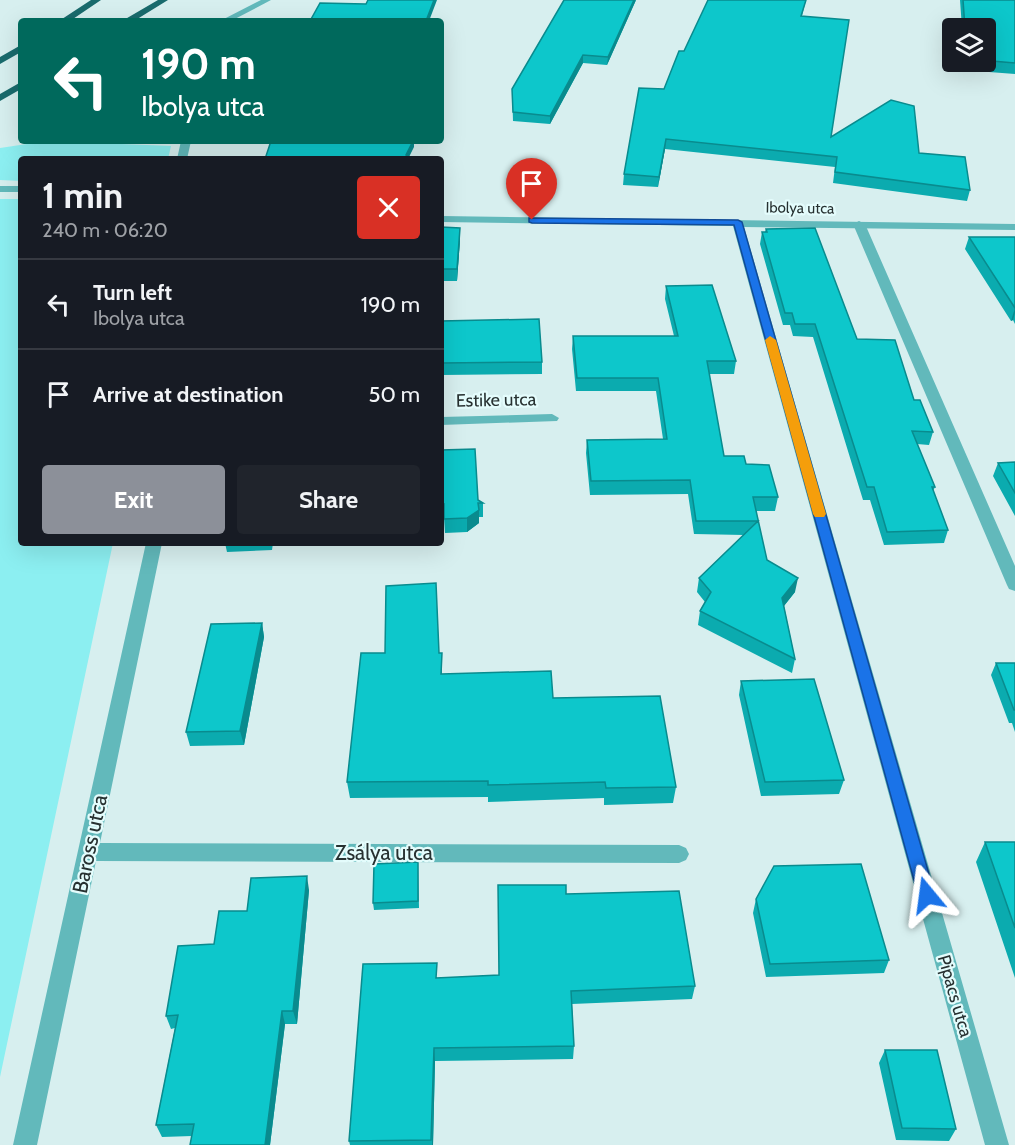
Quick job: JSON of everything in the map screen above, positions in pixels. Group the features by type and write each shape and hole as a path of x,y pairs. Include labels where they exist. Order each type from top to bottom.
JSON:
{"highway":[{"path":"69,18 97,0"},
{"path":"133,18 164,0"},
{"path":"0,61 18,50"},
{"path":"0,98 18,87"}],"street":[{"path":"231,18 267,0"},
{"path":"0,189 18,189"},
{"name":"Ibolya utca","path":"444,219 1015,227"},
{"name":"Pipacs utca","path":"738,222 997,1145"},
{"path":"859,224 1015,585"},
{"name":"Estike utca","path":"444,421 552,418"},
{"name":"Baross utca","path":"25,1145 153,546"},
{"name":"Zsálya utca","path":"88,852 679,854"}],"shaded area":[{"path":"27,144 171,146 169,156 18,156 18,181 0,180 0,148"},
{"path":"0,199 18,199 18,546 112,546 0,1077"}],"building":[{"path":"368,0 434,0 427,18 312,18 320,3 366,4"},
{"path":"564,0 634,0 608,57 583,55 550,116 513,112 512,89"},
{"path":"708,0 806,0 801,16 849,20 831,137 891,100 914,106 919,153 965,157 970,190 835,172 837,157 666,139 659,177 624,174 639,88 664,89 679,51 684,51"},
{"path":"963,0 1015,0 1015,63 996,61 996,18 964,18"},
{"path":"270,144 412,144 406,155 408,156 266,156"},
{"path":"444,227 460,228 457,269 444,269"},
{"path":"815,228 857,339 895,340 914,400 920,400 933,432 912,431 935,487 932,487 948,530 887,532 874,487 867,487 815,324 795,324 792,313 785,313 762,232 767,232 766,229"},
{"path":"969,237 1015,237 1015,308"},
{"path":"712,285 736,361 707,361 724,456 744,456 746,464 769,465 778,497 753,497 767,560 798,578 782,598 795,659 700,611 711,592 699,578 758,521 696,521 690,480 591,481 587,440 667,439 658,378 577,378 573,336 678,336 666,286"},
{"path":"539,319 542,362 444,363 444,321"},
{"path":"475,449 478,500 483,503 478,503 479,510 467,518 444,519 444,450"},
{"path":"1015,462 1015,493 998,463"},
{"path":"436,583 439,653 442,653 441,674 551,671 553,698 660,696 676,787 606,788 605,782 488,785 488,781 347,782 361,653 385,653 386,586"},
{"path":"262,623 240,731 186,732 211,624"},
{"path":"996,663 1015,663 1015,710 1014,710"},
{"path":"814,679 844,780 765,782 741,681"},
{"path":"985,842 1015,842 1015,928"},
{"path":"418,862 418,901 373,903 374,864"},
{"path":"861,864 889,960 770,964 756,899 774,866"},
{"path":"307,876 293,1011 282,1011 265,1145 190,1145 194,1124 156,1125 178,1015 166,1016 178,946 214,944 219,911 247,911 251,878"},
{"path":"498,885 566,885 566,894 679,891 695,986 571,991 574,1046 434,1048 431,1140 349,1141 363,964 437,963 436,978 499,975"},
{"path":"885,1050 937,1050 956,1129 902,1128"}],"slow traffic":[{"path":"770,340 819,514"}],"route":[{"path":"532,220 738,222 927,895"}]}
